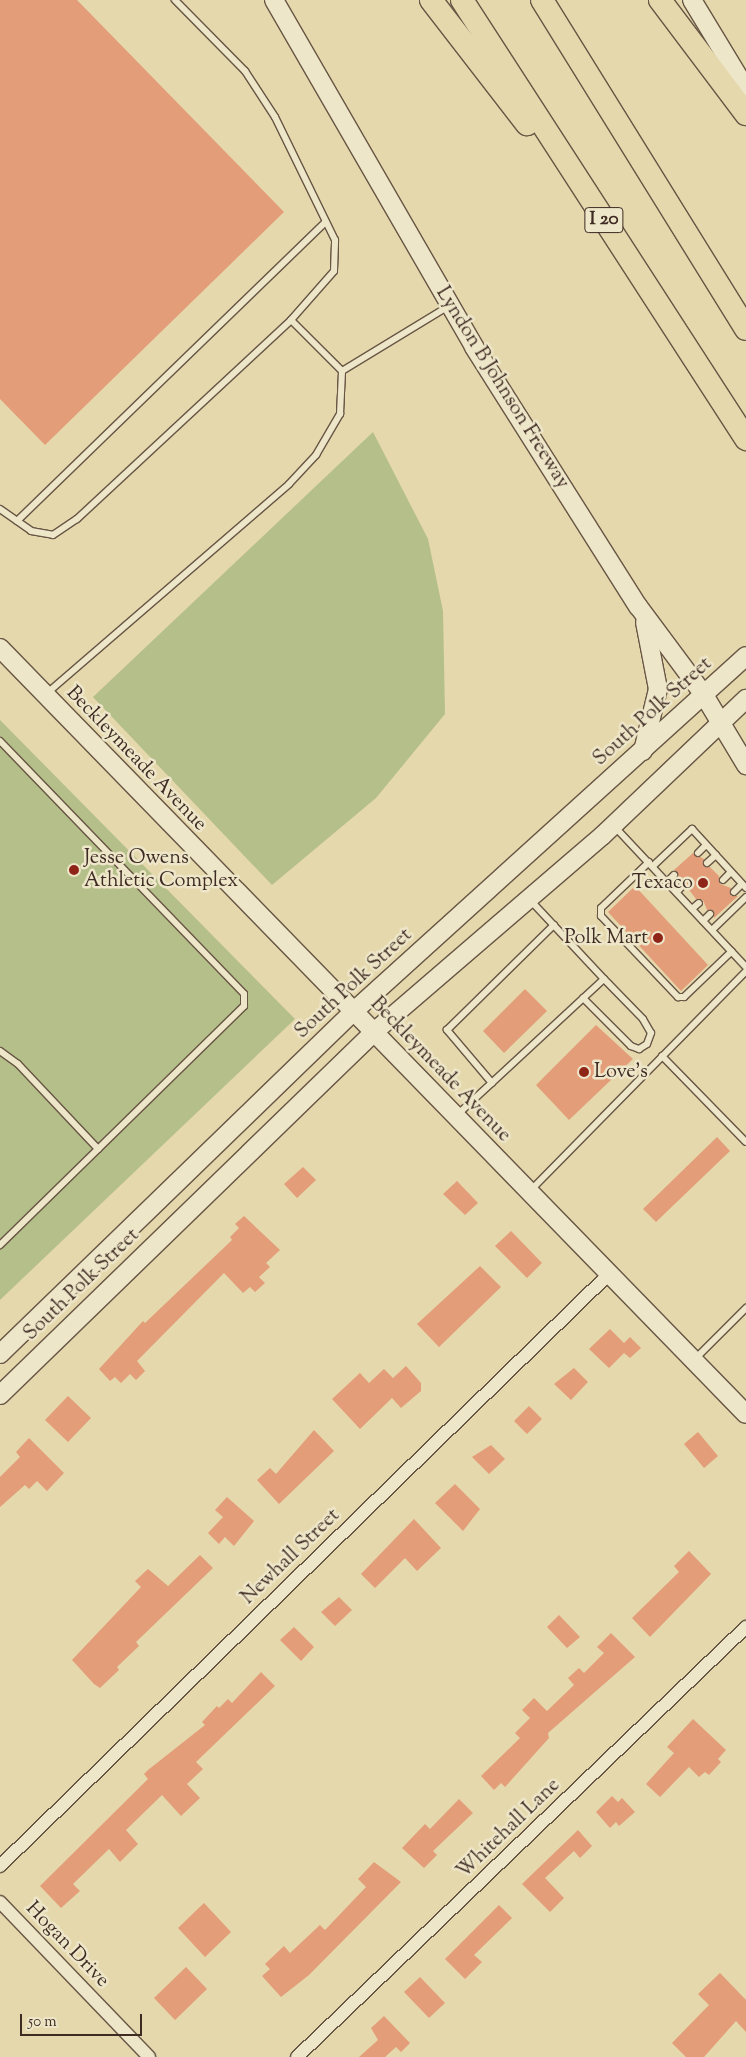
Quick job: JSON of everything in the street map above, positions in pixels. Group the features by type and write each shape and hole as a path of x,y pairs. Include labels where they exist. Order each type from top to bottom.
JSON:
{"highway":[{"path":"431,0 457,38 596,208"},
{"name":"I 20","path":"462,0 746,439"},
{"path":"542,0 746,328"},
{"path":"660,0 746,114"}],"main road":[{"name":"Lyndon B Johnson Freeway","path":"274,0 450,305 638,606 704,695 719,725 746,766"},
{"path":"692,0 746,89"},
{"path":"638,606 649,634 658,689 643,751"},
{"name":"Beckleymeade Avenue","path":"0,648 746,1414"},
{"name":"South Polk Street","path":"0,1354 354,1012 746,656"},
{"name":"South Polk Street","path":"0,1395 374,1032 530,900 614,825 746,699"},
{"path":"20,1336 40,1356"}],"street":[{"name":"Newhall Street","path":"0,1866 609,1274"},
{"name":"Whitehall Lane","path":"297,2057 746,1627"},
{"name":"Hogan Drive","path":"0,1902 149,2057"}],"lane":[{"path":"0,509 31,530 53,535 77,519 291,320 334,271 335,240 275,117 245,71 175,0"},
{"path":"18,521 326,222"},
{"path":"342,371 450,305"},
{"path":"44,695 289,484 316,455 340,414 342,371 291,320"},
{"path":"0,741 244,994 244,1006 0,1245"},
{"path":"529,1192 746,969 732,951 614,825"},
{"path":"732,951 684,997 678,997 601,916 601,908 692,829 744,886 734,892"},
{"path":"698,853 706,845"},
{"path":"707,863 716,855"},
{"path":"723,880 731,872"},
{"path":"667,882 674,875"},
{"path":"676,892 684,885"},
{"path":"712,930 746,897"},
{"path":"530,900 643,1019 651,1033 647,1044 639,1049 631,1046 583,998"},
{"path":"692,909 699,902"},
{"path":"703,921 710,914"},
{"path":"492,1083 447,1030 554,925"},
{"path":"456,1116 604,979"},
{"path":"0,1051 18,1064 98,1150"},
{"path":"662,1056 746,1142"},
{"path":"694,1360 746,1308"}],"green space":[{"path":"373,432 428,539 443,611 445,714 376,798 272,885 93,697"},
{"name":"Jesse Owens Athletic Complex","path":"0,720 295,1019 0,1300"}],"building":[{"path":"0,0 77,0 284,212 45,445 0,399"},
{"name":"Texaco","path":"693,853 704,859 704,867 710,867 719,876 720,884 731,888 731,896 738,896 714,918 714,911 707,910 703,900 696,899 674,870"},
{"name":"Polk Mart","path":"635,886 708,965 681,991 608,912"},
{"path":"525,989 547,1011 504,1053 483,1031"},
{"name":"Love's","path":"596,1025 633,1059 569,1120 536,1085"},
{"path":"717,1137 730,1151 656,1222 643,1209"},
{"path":"303,1167 316,1180 297,1198 284,1184"},
{"path":"457,1181 478,1203 465,1215 443,1194"},
{"path":"244,1216 280,1250 266,1263 270,1267 259,1277 265,1283 255,1292 250,1287 243,1293 224,1273 137,1361 145,1371 136,1380 130,1374 121,1383 115,1377 110,1381 99,1369 143,1321 145,1323 232,1240 230,1237 239,1228 235,1224"},
{"path":"511,1231 542,1263 527,1278 495,1246"},
{"path":"480,1266 501,1287 439,1347 417,1324"},
{"path":"610,1329 624,1343 630,1337 641,1348 630,1358 624,1353 609,1368 589,1349"},
{"path":"406,1366 421,1383 421,1391 401,1408 392,1398 360,1429 332,1399 360,1373 369,1383 384,1369 393,1378"},
{"path":"574,1368 588,1382 571,1400 554,1384"},
{"path":"68,1396 91,1418 68,1442 45,1420"},
{"path":"529,1406 542,1419 527,1434 514,1421"},
{"path":"314,1430 334,1451 279,1504 257,1480 270,1468 276,1474"},
{"path":"698,1432 718,1456 704,1468 684,1444"},
{"path":"29,1438 64,1473 47,1491 37,1481 29,1489 25,1485 0,1507 0,1477 20,1457 16,1452"},
{"path":"491,1445 505,1459 489,1474 472,1457"},
{"path":"455,1484 480,1509 463,1531 435,1503"},
{"path":"227,1497 254,1521 234,1546 225,1537 219,1544 208,1533 223,1517 215,1510"},
{"path":"414,1519 441,1548 417,1571 405,1558 375,1588 361,1574"},
{"path":"689,1551 711,1574 650,1637 632,1618 679,1572 674,1566"},
{"path":"200,1555 213,1568 136,1642 139,1646 117,1667 119,1670 100,1688 94,1684 72,1660 141,1587 135,1581 148,1569 168,1586"},
{"path":"339,1597 352,1610 335,1626 321,1612"},
{"path":"559,1615 580,1637 567,1648 547,1627"},
{"path":"294,1627 314,1647 301,1661 280,1640"},
{"path":"611,1633 635,1657 548,1733 549,1738 505,1787 501,1783 494,1790 481,1776 520,1738 515,1733 530,1718 522,1710 534,1698 547,1711 574,1685 568,1678 579,1668 584,1673 604,1653 597,1647"},
{"path":"261,1672 275,1686 196,1762 203,1769 187,1784 200,1798 181,1816 162,1795 126,1830 138,1844 120,1862 109,1849 73,1884 80,1891 61,1908 40,1886 148,1779 144,1774 148,1770 205,1725 202,1722 217,1706 219,1708 228,1699 232,1703"},
{"path":"693,1719 726,1750 718,1759 721,1762 709,1775 705,1772 699,1777 689,1767 660,1797 646,1784 674,1753 667,1747"},
{"path":"612,1796 618,1802 622,1798 635,1812 619,1826 616,1822 610,1828 596,1812"},
{"path":"459,1799 473,1813 433,1851 437,1855 424,1868 402,1848 425,1824 430,1829"},
{"path":"578,1830 592,1846 580,1858 574,1851 545,1878 564,1898 550,1912 522,1884"},
{"path":"374,1862 401,1882 309,1975 281,1997 262,1976 270,1969 265,1964 284,1946 290,1953 320,1925 325,1930 366,1887 358,1879"},
{"path":"204,1903 231,1932 205,1957 178,1928"},
{"path":"499,1905 512,1918 474,1955 482,1962 465,1979 445,1959"},
{"path":"186,1967 207,1989 175,2020 154,1998"},
{"path":"720,1973 746,2000 746,2032 736,2021 704,2057 686,2057 672,2043 709,2005 698,1994"},
{"path":"420,1977 445,2003 429,2018 404,1992"},
{"path":"384,2016 410,2043 401,2052 396,2047 385,2057 359,2057 378,2040 371,2028"}],"place":[{"name":"Jesse Owens Athletic Complex","path":"74,870"},
{"name":"Texaco","path":"703,883"},
{"name":"Polk Mart","path":"658,938"},
{"name":"Love's","path":"584,1072"}]}
